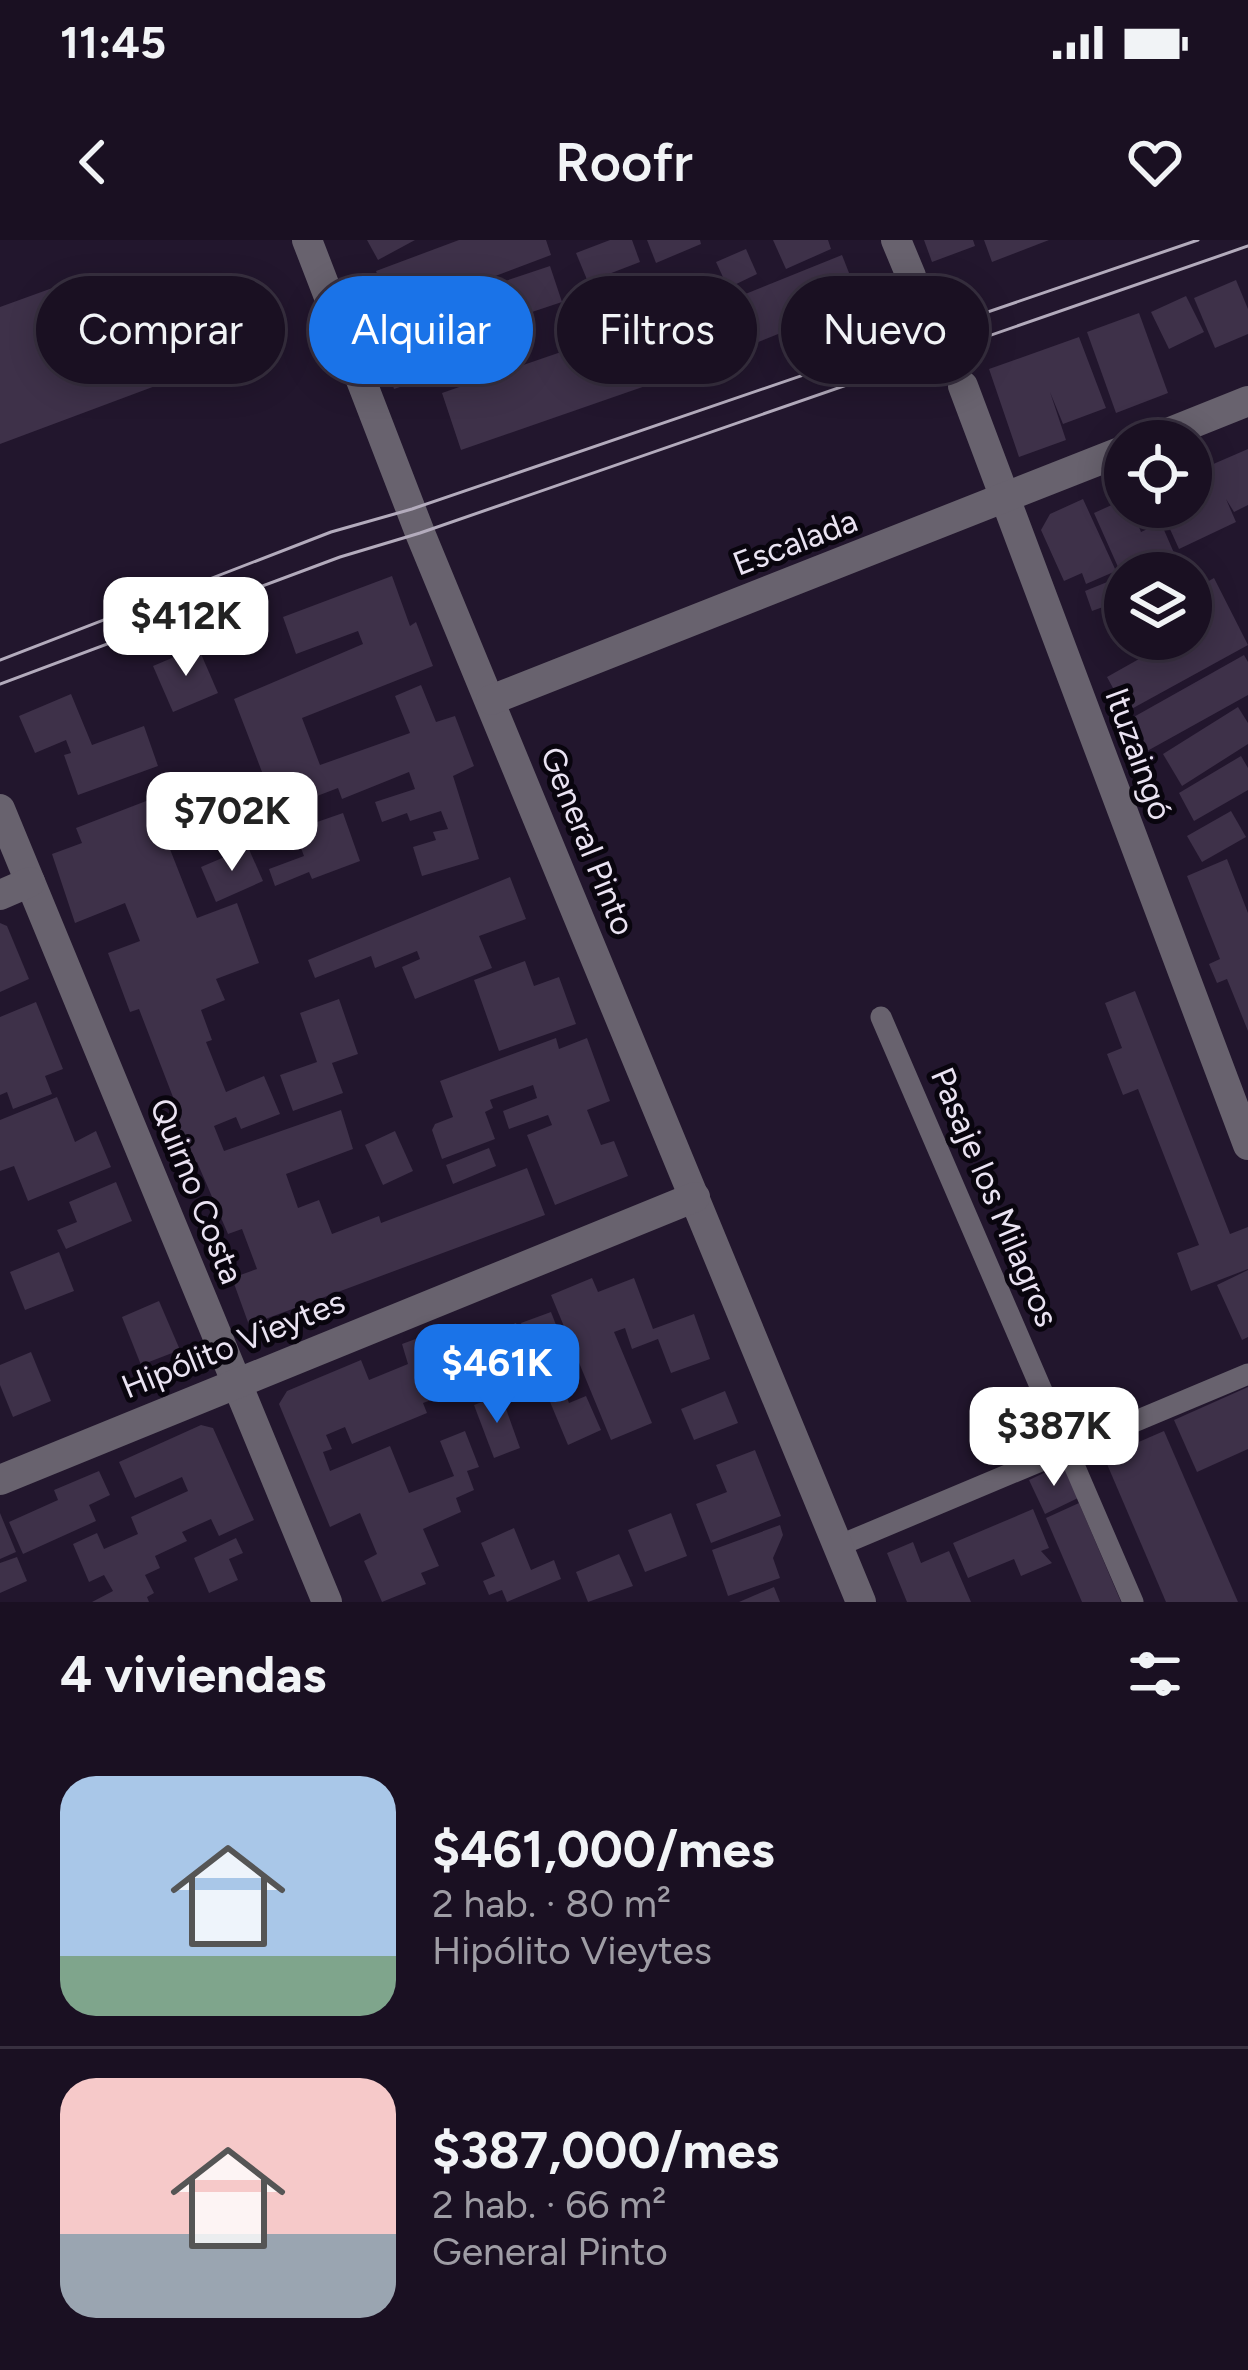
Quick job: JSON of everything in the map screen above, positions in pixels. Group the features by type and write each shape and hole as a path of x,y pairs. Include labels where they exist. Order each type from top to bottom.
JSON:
{"street":[{"name":"General Pinto","path":"307,240 420,533 861,1602"},
{"path":"896,240 911,276"},
{"name":"Ituzaingó","path":"963,386 1248,1145"},
{"path":"1200,420 1248,401"},
{"name":"Escalada","path":"491,700 1104,459"},
{"name":"Quirno Costa","path":"0,809 327,1602"},
{"path":"0,895 30,882"},
{"name":"Hipólito Vieytes","path":"0,1480 695,1197"}],"lane":[{"name":"Pasaje los Milagros","path":"881,1017 1133,1602"},
{"path":"838,1546 1248,1374"}],"building":[{"path":"367,240 415,240 378,260"},
{"path":"459,240 546,240 551,255 495,276 378,276 376,271"},
{"path":"610,240 632,240 640,262 604,276 586,276 576,253"},
{"path":"647,240 700,240 701,244 656,263"},
{"path":"773,240 828,240 831,249 786,269"},
{"path":"924,240 973,240 975,246 932,262"},
{"path":"984,240 1049,240 992,262"},
{"path":"746,249 757,274 722,276 716,262"},
{"path":"842,255 850,276 790,276"},
{"path":"550,266 557,304 533,312 533,276 520,276"},
{"path":"781,280 781,333 757,342 757,289"},
{"path":"1236,280 1248,309 1248,334 1215,348 1194,298"},
{"path":"36,294 36,384 161,384 0,444 0,307"},
{"path":"1186,296 1204,332 1169,349 1151,312"},
{"path":"1139,313 1168,393 1116,413 1087,332"},
{"path":"1079,337 1106,408 1063,424 1050,392 1066,440 1019,457 989,369"},
{"path":"557,353 557,384 651,384 461,450 442,393 468,384 533,384 533,362"},
{"path":"1248,449 1248,505 1234,512 1226,499 1236,522 1179,549 1170,528 1212,528 1212,465"},
{"path":"1083,499 1107,552 1104,576 1086,584 1082,573 1064,581 1041,530 1050,514"},
{"path":"1104,508 1104,528 1139,528 1141,532 1163,528 1174,552 1111,552 1094,513"},
{"path":"392,576 410,626 416,622 433,666 302,718 320,765 410,733 395,696 421,685 436,722 455,716 474,766 453,776 479,859 422,876 413,847 436,840 433,832 448,829 441,811 410,821 407,813 382,822 375,802 415,789 409,772 342,799 338,788 304,801 307,809 286,817 291,829 268,838 254,803 282,792 278,781 267,785 234,699 363,644 358,631 296,654 283,617"},
{"path":"1212,579 1248,645 1126,712 1107,677 1137,660 1212,660"},
{"path":"1104,583 1104,607 1092,611 1085,591"},
{"path":"198,647 218,693 173,712 153,666"},
{"path":"1244,655 1248,695 1140,755 1123,723"},
{"path":"71,694 92,745 144,726 158,766 78,795 64,755 71,753 66,740 35,753 19,716"},
{"path":"1238,707 1248,723 1248,744 1182,786 1163,754"},
{"path":"1241,756 1248,768 1248,790 1194,821 1179,793"},
{"path":"219,773 228,797 190,812 196,828 166,839 197,918 237,903 259,963 216,979 225,1000 201,1010 212,1040 206,1042 226,1092 264,1076 280,1114 241,1129 236,1117 214,1126 224,1151 341,1110 353,1149 286,1174 298,1208 319,1200 332,1234 379,1216 381,1223 527,1168 545,1215 249,1325 232,1278 257,1269 242,1229 228,1234 197,1162 178,1170 158,1119 178,1110 139,1009 130,1012 108,953 140,941 125,903 75,923 52,854 82,843 76,828"},
{"path":"1231,811 1246,837 1202,862 1187,836"},
{"path":"343,813 360,861 312,879 309,872 275,886 269,869 304,856 294,830"},
{"path":"248,847 263,881 216,902 201,867"},
{"path":"1227,859 1248,913 1248,1031 1227,979 1217,983 1209,964 1220,959 1187,876"},
{"path":"510,877 526,919 479,936 492,968 415,999 402,967 420,959 417,951 375,968 371,956 315,978 308,960"},
{"path":"0,923 7,926 29,979 0,992"},
{"path":"525,961 534,986 559,977 576,1024 499,1051 474,980"},
{"path":"1135,991 1230,1234 1248,1227 1248,1269 1191,1291 1177,1253 1199,1245 1138,1089 1123,1095 1107,1054 1122,1048 1105,1003"},
{"path":"339,999 358,1054 332,1063 343,1093 293,1111 280,1075 317,1062 300,1013"},
{"path":"36,1002 63,1069 45,1076 52,1094 13,1109 7,1092 0,1095 0,1017"},
{"path":"556,1038 559,1049 587,1038 610,1101 587,1110 601,1145 614,1141 628,1176 555,1205 527,1135 552,1125 548,1115 509,1129 503,1111 537,1098 533,1085 490,1100 493,1108 485,1112 495,1139 442,1159 432,1130 453,1117 440,1081"},
{"path":"57,1097 75,1142 96,1131 111,1167 28,1201 14,1166 0,1171 0,1120"},
{"path":"395,1131 413,1171 383,1185 365,1145"},
{"path":"489,1148 496,1166 453,1184 446,1165"},
{"path":"116,1182 132,1221 66,1249 57,1230 77,1222 69,1202"},
{"path":"59,1252 74,1291 25,1310 10,1272"},
{"path":"1248,1270 1248,1337 1242,1340 1217,1285"},
{"path":"592,1278 598,1292 634,1278 653,1329 694,1314 710,1359 671,1373 658,1339 632,1349 625,1328 614,1332 652,1423 611,1440 551,1295"},
{"path":"159,1301 180,1350 141,1365 122,1317"},
{"path":"551,1312 565,1348 534,1359 521,1323"},
{"path":"516,1323 539,1385 506,1396 484,1336"},
{"path":"476,1325 495,1378 469,1388 449,1335"},
{"path":"440,1330 462,1389 423,1403 427,1413 352,1444 345,1427 326,1435 332,1449 323,1452 330,1471 390,1446 409,1493 454,1476 440,1441 465,1431 479,1467 467,1471 474,1490 456,1498 461,1512 423,1529 439,1566 421,1573 426,1584 382,1602 364,1561 377,1554 360,1513 330,1527 279,1404 287,1391 361,1360 369,1380 408,1364 402,1344"},
{"path":"31,1352 51,1401 13,1417 0,1385 0,1365"},
{"path":"1248,1387 1248,1449 1197,1472 1174,1420"},
{"path":"564,1390 569,1403 586,1396 601,1430 568,1445 548,1397"},
{"path":"725,1391 738,1423 694,1440 681,1409"},
{"path":"501,1395 520,1448 494,1458 474,1405"},
{"path":"201,1425 213,1428 254,1520 219,1536 211,1519 182,1532 187,1541 155,1556 160,1568 145,1575 154,1593 147,1597 149,1602 92,1602 113,1591 104,1575 89,1582 73,1544 97,1533 104,1549 138,1534 131,1517 188,1491 182,1477 135,1498 119,1462"},
{"path":"1164,1431 1238,1602 1166,1602 1104,1457"},
{"path":"755,1450 781,1516 711,1543 696,1504 727,1492 716,1465"},
{"path":"1063,1464 1078,1498 1045,1514 1029,1480"},
{"path":"99,1471 110,1495 89,1505 96,1521 23,1554 9,1522 58,1500 54,1490"},
{"path":"1079,1503 1121,1602 1082,1602 1046,1518"},
{"path":"1033,1509 1049,1548 1041,1551 1052,1563 1021,1576 1014,1559 968,1578 953,1543"},
{"path":"0,1513 16,1552 0,1559"},
{"path":"671,1513 687,1556 645,1572 628,1530"},
{"path":"780,1525 783,1535 773,1558 780,1578 728,1596 712,1550"},
{"path":"514,1528 531,1570 554,1560 561,1579 507,1602 502,1590 489,1595 483,1581 495,1576 481,1543"},
{"path":"236,1538 243,1553 229,1559 238,1580 209,1593 194,1558"},
{"path":"913,1542 921,1563 949,1551 971,1602 907,1602 887,1553"},
{"path":"619,1554 633,1586 588,1602 576,1572"},
{"path":"17,1557 27,1581 0,1593 0,1563"},
{"path":"774,1587 780,1602 739,1602"}],"tram line":[{"path":"0,660 331,532 412,509 1198,240"},
{"path":"0,684 340,557 1248,246"}]}
